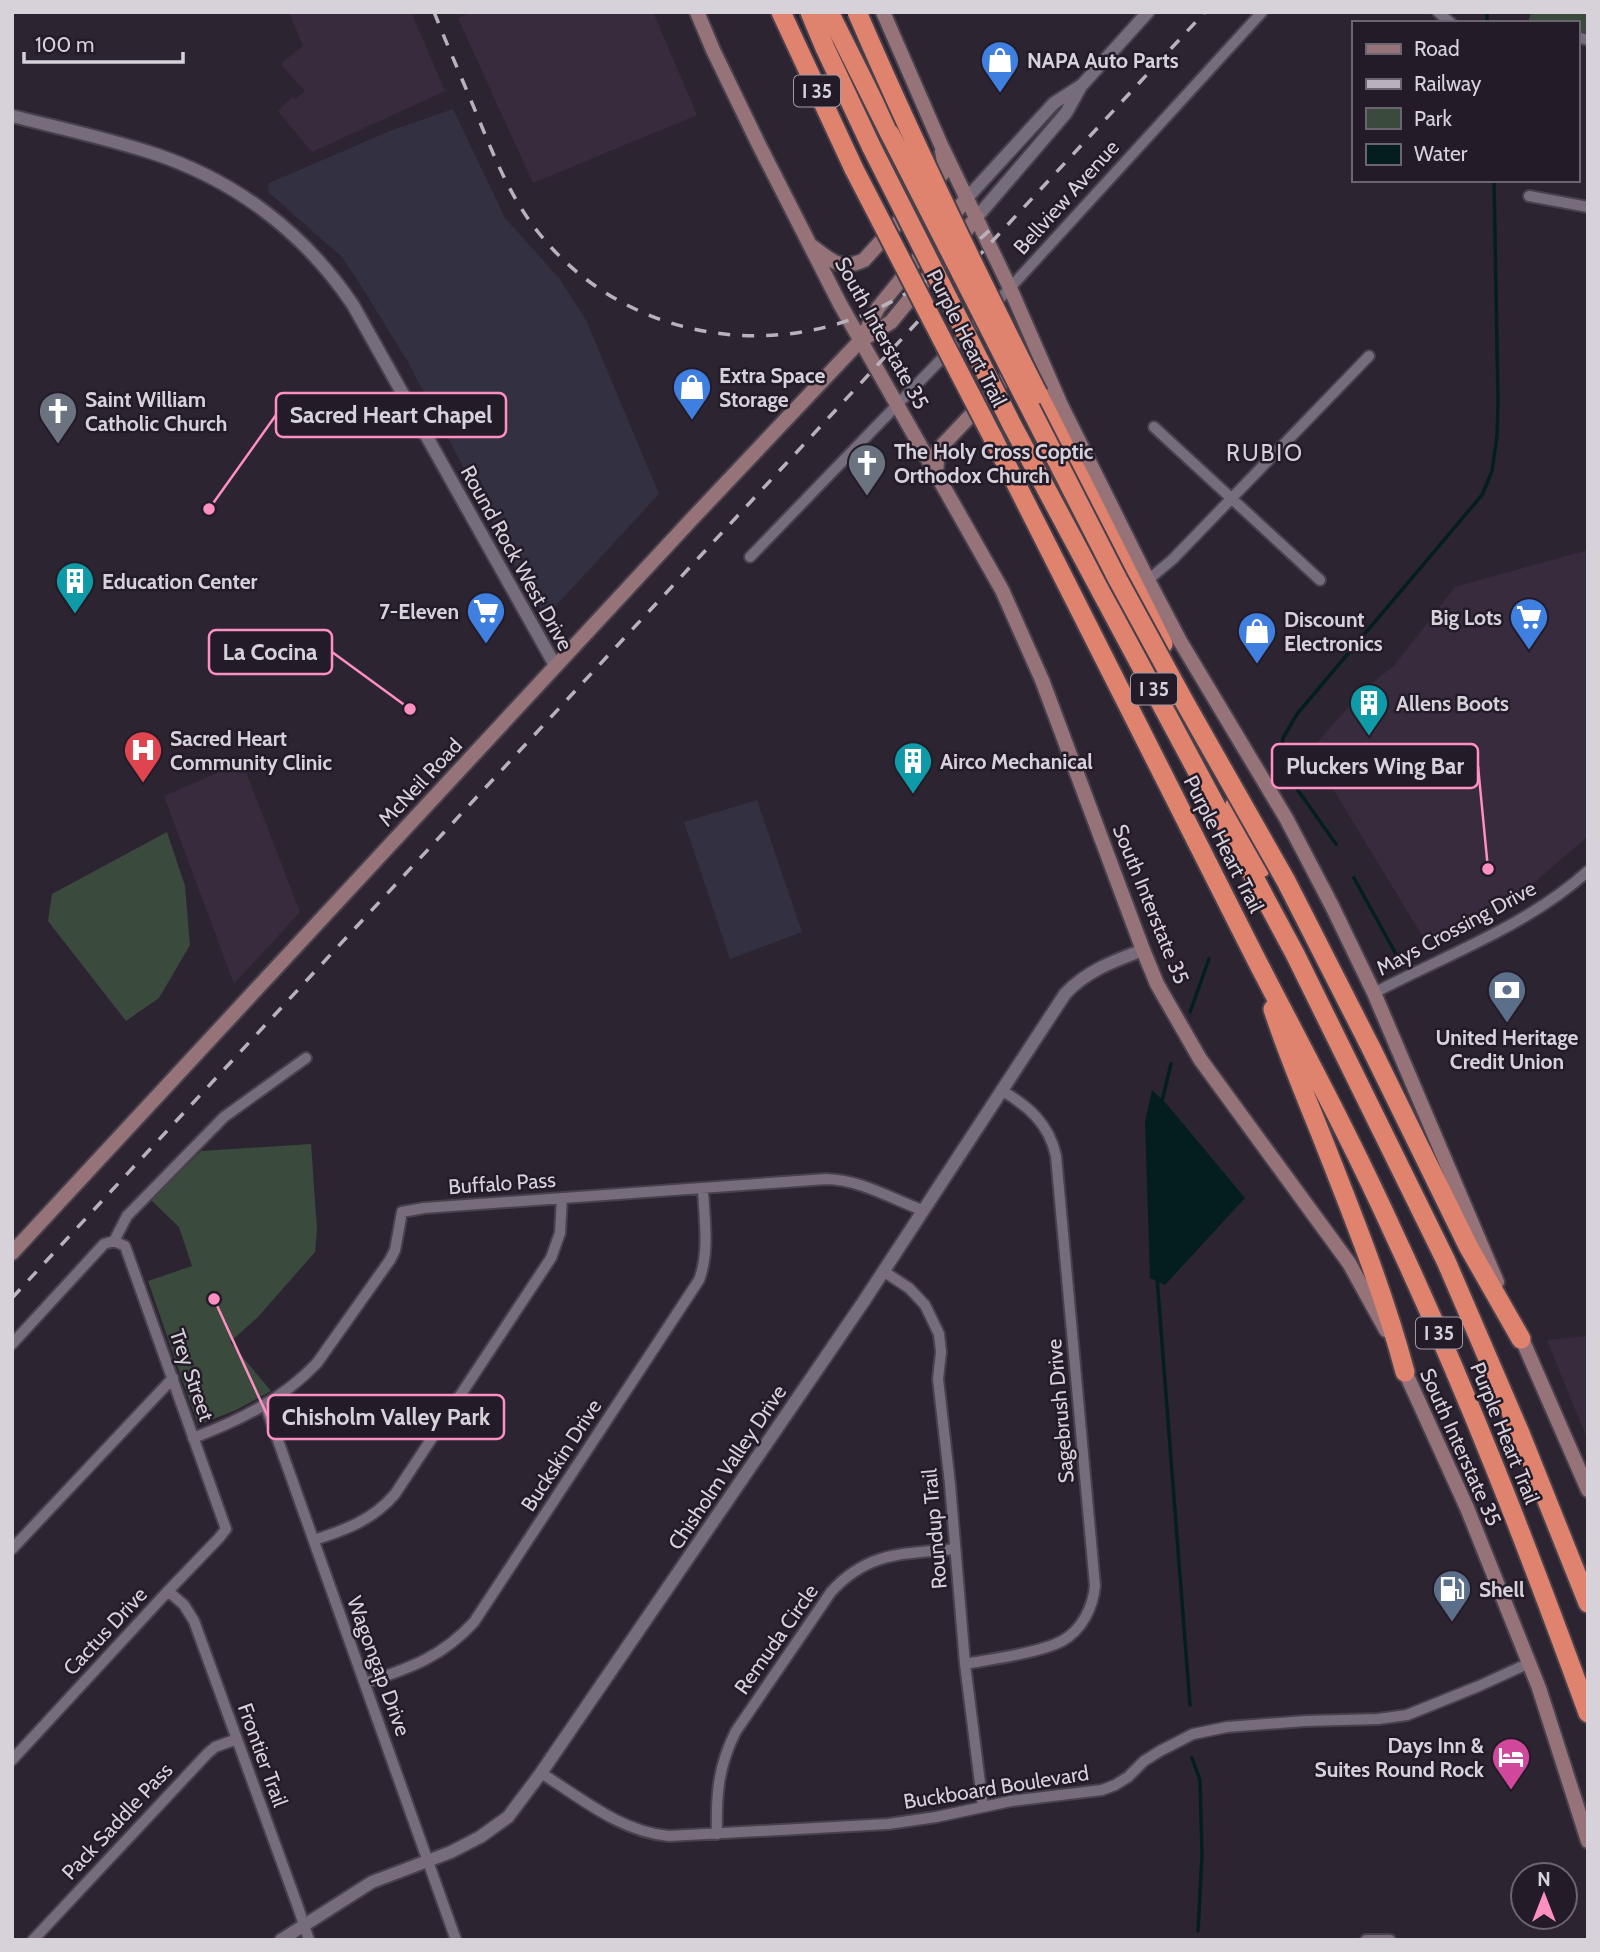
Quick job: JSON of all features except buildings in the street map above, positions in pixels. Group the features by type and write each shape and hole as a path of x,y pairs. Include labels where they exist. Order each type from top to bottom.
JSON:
{"highway":[{"name":"Purple Heart Trail","path":"781,12 854,169 1351,1143 1447,1352 1521,1532 1588,1713"},
{"name":"Purple Heart Trail","path":"810,12 872,148 1012,425 1295,954 1447,1261 1588,1603"},
{"path":"829,12 1117,578 1286,881 1468,1246 1521,1339"},
{"path":"857,12 945,209 1185,686 1295,954"},
{"path":"1259,965 1285,1045 1367,1252 1390,1317 1405,1372"}],"main road":[{"name":"South Interstate 35","path":"697,12 713,50 809,244 860,341 1002,590 1042,680 1157,984 1200,1059 1349,1263 1383,1324 1467,1508 1539,1688 1588,1841"},
{"path":"883,12 1061,405 1147,580 1180,641 1286,818 1374,993 1588,1490"},
{"path":"809,244 837,264 849,266 864,260 942,174 944,162 941,145"},
{"name":"McNeil Road","path":"12,1253 860,341 878,308 967,198"},
{"name":"McNeil Road","path":"860,341 891,322 977,217"},
{"path":"936,473 938,450 1006,378 1026,375 1061,405"}],"street":[{"path":"977,217 1066,113 1082,85 1148,12"},
{"name":"Bellview Avenue","path":"750,557 1010,288 1262,12"},
{"path":"967,198 1054,103 1082,85"},
{"name":"Round Rock West Drive","path":"12,116 136,148 188,167 222,183 254,203 299,239 337,281 353,305 556,667"},
{"path":"1529,195 1588,207"},
{"path":"1147,580 1173,559 1369,356"},
{"path":"1154,427 1320,580"},
{"name":"Mays Crossing Drive","path":"1374,993 1506,927 1554,898 1588,871"},
{"name":"Chisholm Valley Drive","path":"281,1940 372,1882 451,1852 495,1828 519,1803 883,1271 1070,988 1098,968 1143,950"},
{"path":"12,1344 104,1244 114,1241 127,1216 224,1117 306,1058"},
{"name":"Sagebrush Drive","path":"965,1664 1062,1641 1076,1629 1086,1615 1091,1606 1095,1586 1056,1156 1052,1140 1041,1121 1020,1102 1001,1090"},
{"name":"Buffalo Pass","path":"194,1438 232,1423 265,1404 304,1377 317,1363 377,1281 395,1250 401,1212 424,1208 834,1180 866,1186 922,1210"},
{"name":"Buckskin Drive","path":"365,1683 438,1654 461,1637 474,1622 699,1280 706,1254 703,1188"},
{"path":"314,1540 352,1527 368,1518 395,1494 551,1258 559,1233 562,1198"},
{"name":"Trey Street","path":"114,1241 125,1246 226,1529"},
{"name":"Roundup Trail","path":"883,1271 909,1288 925,1305 939,1334 939,1379 965,1664 983,1807"},
{"path":"12,1549 173,1378"},
{"name":"Wagongap Drive","path":"265,1404 456,1940"},
{"name":"Cactus Drive","path":"12,1759 226,1529"},
{"name":"Remuda Circle","path":"717,1834 719,1774 727,1748 831,1592 850,1573 873,1561 890,1556 955,1549"},
{"name":"Frontier Trail","path":"168,1591 184,1605 194,1621 309,1940"},
{"name":"Buckboard Boulevard","path":"541,1773 617,1821 639,1831 669,1836 888,1824 1011,1801 1102,1790 1128,1777 1144,1761 1176,1742 1210,1729 1407,1715 1529,1663"},
{"name":"Pack Saddle Pass","path":"33,1940 207,1754 215,1747 237,1739"},
{"path":"1366,1940 1390,1940"}],"shaded area":[{"path":"289,12 411,12 445,91 312,152 278,111 292,97 296,99 305,91 282,66 284,61 303,46"},
{"path":"472,12 653,12 697,115 533,183 458,18"},
{"path":"453,109 505,218 559,278 586,320 659,494 551,611 543,611 536,605 408,362 342,257 268,192 269,183 390,131"},
{"path":"1588,550 1588,836 1528,888 1500,908 1426,942 1310,751 1364,689 1394,666 1455,587"},
{"path":"242,762 300,912 234,984 164,796"},
{"path":"757,800 802,932 730,959 684,822"},
{"path":"1588,1336 1588,1441 1547,1340"}],"green space":[{"path":"1531,12 1588,12 1588,37 1579,35 1579,21 1529,21"},
{"path":"167,832 185,886 190,945 159,998 126,1021 48,921 52,894"},
{"path":"311,1144 317,1229 315,1252 258,1317 230,1342 271,1391 236,1410 198,1425 148,1281 192,1266 179,1227 151,1200 201,1151"}],"water":[{"path":"1152,1090 1245,1198 1165,1285 1150,1278 1145,1122"}],"waterway":[{"path":"1487,12 1487,21"},
{"path":"1336,844 1285,772 1281,752 1283,738 1297,714 1482,495 1492,471 1498,401 1494,182"},
{"path":"1276,766 1280,754"},
{"path":"1354,878 1397,956"},
{"path":"1190,1012 1209,959"},
{"path":"1162,1101 1171,1064"},
{"path":"1157,1278 1190,1705"},
{"path":"1192,1758 1200,1780 1202,1856 1198,1931"}],"railway":[{"path":"434,12 496,161 528,219 569,265 604,292 643,312 684,327 727,334 771,335 815,330 858,317 895,300 947,266 994,226"},
{"path":"12,1298 1205,12"}],"place":[{"name":"NAPA Auto Parts","path":"1000,94"},
{"name":"Extra Space Storage","path":"692,421"},
{"name":"Saint William Catholic Church","path":"58,445"},
{"name":"The Holy Cross Coptic Orthodox Church","path":"867,497"},
{"name":"Sacred Heart Chapel","path":"209,509"},
{"name":"Education Center","path":"75,615"},
{"name":"7-Eleven","path":"486,645"},
{"name":"Big Lots","path":"1529,651"},
{"name":"Discount Electronics","path":"1257,665"},
{"name":"La Cocina","path":"410,709"},
{"name":"Allens Boots","path":"1369,737"},
{"name":"Sacred Heart Community Clinic","path":"143,784"},
{"name":"Airco Mechanical","path":"913,795"},
{"name":"Pluckers Wing Bar","path":"1488,869"},
{"name":"United Heritage Credit Union","path":"1507,1024"},
{"name":"Chisholm Valley Park","path":"214,1299"},
{"name":"Shell","path":"1452,1623"},
{"name":"Days Inn & Suites Round Rock","path":"1511,1791"}],"district":[{"name":"RUBIO","path":"1265,453"}]}
